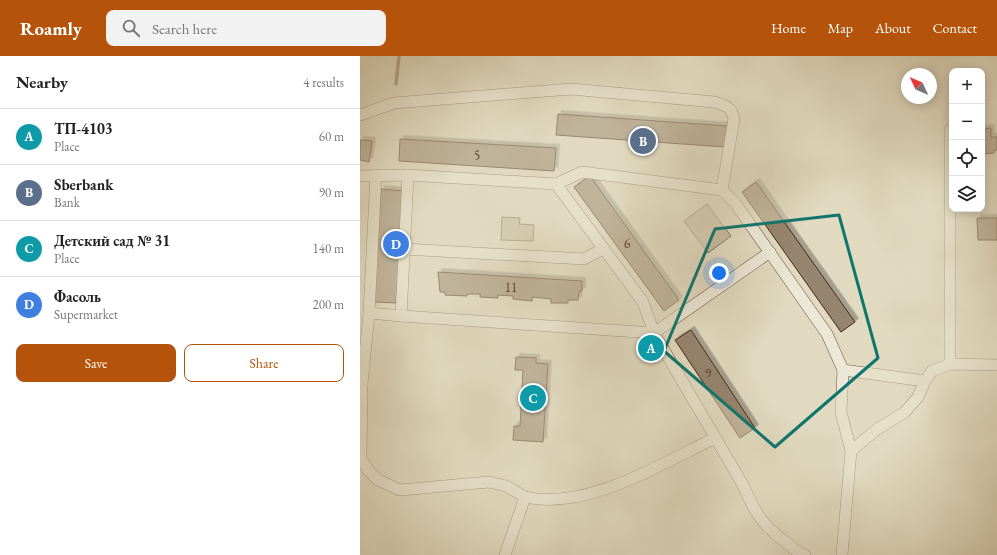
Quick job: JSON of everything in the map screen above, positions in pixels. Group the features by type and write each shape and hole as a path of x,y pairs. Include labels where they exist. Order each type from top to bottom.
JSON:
{"street":[{"path":"360,115 394,103 571,89 714,102 726,105 733,111 734,119 722,190"},
{"path":"950,140 950,364"},
{"path":"360,176 408,175 556,184 582,172 722,190 735,203 827,334 843,370 842,412 851,451 842,555"},
{"path":"376,175 369,313 361,384 360,457 368,470 378,480 400,490 489,482 506,486 525,497 542,501 575,498 603,490 715,438"},
{"path":"401,316 408,175"},
{"path":"556,184 643,302 654,332 764,524 782,540 805,555"},
{"path":"404,249 584,259 603,249"},
{"path":"369,313 654,332 770,252"},
{"path":"851,451 876,430 905,412 918,397 925,381 932,371 950,364 997,364"},
{"path":"843,370 925,381"},
{"path":"505,555 525,497"}],"highlighted area":[{"path":"839,215 878,358 775,447 664,351 715,229"}],"shaded area":[{"path":"707,204 731,236 708,253 684,221"},
{"path":"502,217 520,218 519,224 534,225 533,241 501,240"}],"building":[{"path":"558,114 727,126 725,147 556,135"},
{"path":"991,128 991,137 997,137 997,150 994,150 994,153 985,154 985,129"},
{"path":"400,139 556,148 554,171 399,161"},
{"path":"360,140 372,141 369,162 360,160"},
{"path":"590,176 679,300 664,311 574,187"},
{"path":"756,182 855,322 841,332 742,192"},
{"path":"381,189 403,191 396,303 374,302"},
{"path":"977,218 997,218 997,240 978,240"},
{"path":"438,272 582,281 582,291 579,291 578,300 568,300 568,303 551,303 551,299 532,297 532,301 513,299 513,296 498,295 498,298 480,297 480,294 467,294 467,296 445,295 445,292 440,292"},
{"path":"691,330 755,428 740,438 675,340"},
{"path":"654,342 657,352 648,354 645,345"},
{"path":"516,357 536,358 536,363 548,364 543,442 513,440 514,426 520,426 523,370 515,370"}],"waterway":[{"path":"396,84 399,56"}],"place":[{"name":"Sberbank","path":"643,141"},
{"name":"Фасоль","path":"396,244"},
{"name":"ТП-4103","path":"651,348"},
{"name":"Детский сад № 31","path":"533,398"}]}
